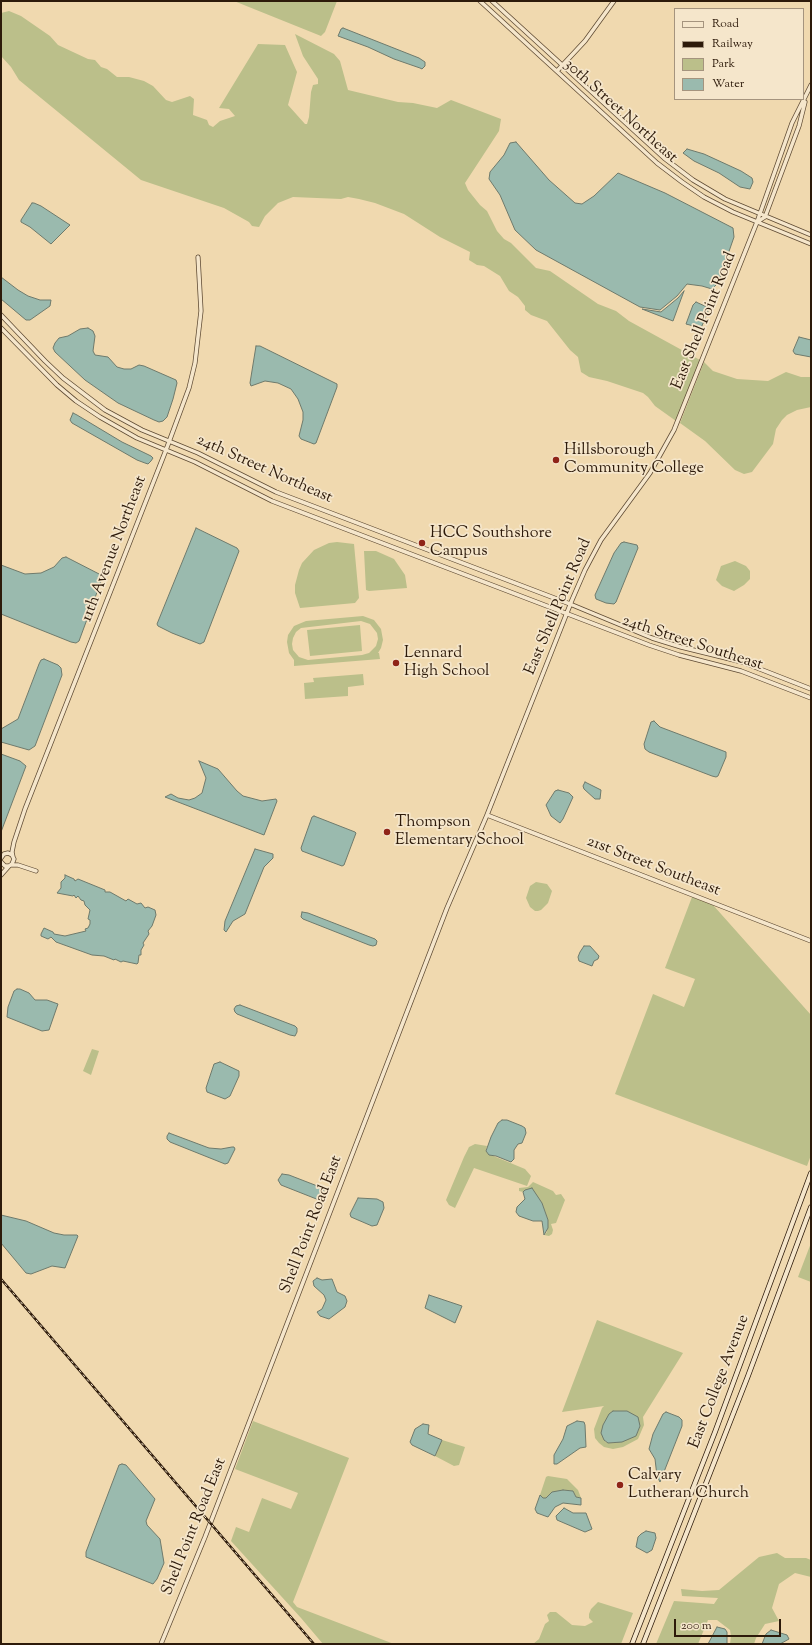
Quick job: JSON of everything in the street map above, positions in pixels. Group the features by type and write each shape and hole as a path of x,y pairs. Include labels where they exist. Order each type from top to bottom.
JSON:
{"main road":[{"name":"East College Avenue","path":"632,1644 715,1432 811,1173"},
{"name":"East College Avenue","path":"643,1644 741,1396 811,1207"}],"street":[{"name":"30th Street Northeast","path":"480,1 657,163 682,182 704,197 733,212 811,244"},
{"name":"30th Street Northeast","path":"492,1 664,158 693,180 724,199 811,235"},
{"path":"557,71 585,41 614,1"},
{"path":"757,222 765,217 799,126 806,96 811,85"},
{"name":"East Shell Point Road","path":"487,815 566,612 584,570 600,540 650,473 674,430 757,222 792,124 806,96"},
{"name":"11th Avenue Northeast","path":"13,858 12,852 14,842 25,809 170,441 189,388 195,363 201,311 198,257"},
{"name":"24th Street Northeast","path":"1,315 45,361 82,394 121,420 198,453 281,494 570,604"},
{"name":"24th Street Northeast","path":"1,328 57,385 76,401 118,428 195,462 272,501 566,612"},
{"name":"24th Street Southeast","path":"570,604 652,638 681,647 742,662 811,689"},
{"name":"24th Street Southeast","path":"566,612 649,645 679,655 740,671 811,698"},
{"name":"21st Street Southeast","path":"487,815 811,941"},
{"name":"Shell Point Road East","path":"161,1644 205,1537 447,908 487,815"},
{"name":"11th Avenue Northeast","path":"3,856 14,842"},
{"path":"3,856 10,854 23,866"},
{"path":"1,875 10,865 13,858"},
{"path":"1,862 5,866 23,866 36,871"},
{"path":"1,862 1,875"}],"green space":[{"path":"234,1 337,1 325,32 321,36"},
{"path":"9,11 21,16 50,36 58,45 88,59 95,60 101,67 107,69 117,77 129,77 144,81 153,86 166,100 172,102 190,96 194,99 193,115 207,120 209,125 213,127 220,121 235,116 229,109 219,108 258,44 285,45 297,72 288,105 305,124 307,124 311,92 313,85 318,84 318,79 303,56 295,34 334,54 340,61 348,90 398,102 413,103 437,108 451,100 501,119 499,131 465,183 468,190 487,211 497,231 536,268 550,271 598,304 616,311 629,321 700,360 676,421 655,406 643,393 607,381 589,377 581,372 578,357 570,350 547,321 531,315 525,310 525,306 518,297 509,291 500,276 484,266 477,265 469,260 470,252 440,237 404,214 375,203 348,197 341,199 293,197 278,203 265,216 259,227 252,226 249,222 224,208 141,180 19,80 11,67 1,56 1,13"},
{"path":"704,362 713,371 737,379 768,381 786,372 801,377 811,377 811,407 797,410 787,415 782,420 776,429 773,444 752,472 744,474 735,470 705,441 680,423"},
{"path":"337,542 354,544 359,598 355,603 300,608 295,593 295,585 302,563 314,550 329,543"},
{"path":"364,551 376,551 394,559 405,575 407,588 366,590"},
{"path":"735,561 746,566 750,571 750,579 734,591 722,586 716,580 721,566"},
{"path":"363,616 374,620 381,629 383,640 378,653 380,659 294,666 294,660 289,653 287,642 288,635 294,626 306,621","holes":["361,621 370,624 377,633 378,639 376,646 369,653 308,660 299,657 293,650 293,638 296,632 301,628"]},
{"path":"360,625 362,651 310,656 307,630"},
{"path":"363,674 364,685 348,687 348,696 305,699 304,683 314,682 313,678"},
{"path":"536,882 547,884 552,891 548,903 538,911 535,911 530,907 526,898 530,886"},
{"path":"692,897 713,905 811,1015 811,1155 807,1166 615,1094 653,994 684,1007 695,979 665,968"},
{"path":"92,1049 99,1051 91,1075 83,1071"},
{"path":"475,1144 487,1146 486,1151 491,1155 525,1169 531,1176 527,1186 474,1168 455,1208 449,1205 446,1200 469,1147"},
{"path":"533,1182 553,1191 556,1195 561,1194 565,1200 556,1223 551,1224 553,1230 552,1234 549,1236 544,1235 547,1232 548,1220 542,1203 532,1189 525,1190 523,1192 519,1191 519,1188 528,1187"},
{"path":"811,1243 811,1282 798,1277"},
{"path":"597,1320 683,1353 643,1417 644,1425 638,1439 623,1447 613,1449 604,1447 595,1438 594,1429 604,1406 562,1412","holes":["614,1411 624,1412 640,1426 636,1436 614,1443 605,1442"]},
{"path":"253,1421 349,1458 293,1602 297,1607 394,1644 323,1644 231,1541 236,1527 249,1532 262,1498 291,1509 298,1493 235,1469"},
{"path":"442,1440 465,1447 459,1465 454,1466 435,1456"},
{"path":"546,1477 567,1479 578,1490 581,1498 576,1497 573,1491 563,1490 553,1493 547,1498 543,1498 540,1495"},
{"path":"777,1553 785,1558 806,1558 811,1560 811,1577 795,1573 779,1584 772,1608 779,1621 765,1624 754,1644 730,1644 730,1630 717,1620 708,1620 698,1644 656,1644 674,1601 714,1604 718,1598 682,1596 681,1589 702,1591 719,1590 759,1557"},
{"path":"598,1602 633,1613 621,1644 533,1644 539,1639 545,1624 549,1621 547,1615 550,1612 556,1612 572,1625 585,1626 593,1622 589,1618 589,1614 591,1609"}],"water":[{"path":"343,28 419,58 425,62 425,66 422,69 338,36"},
{"path":"516,142 549,180 575,203 582,204 594,196 618,173 665,193 733,228 734,237 718,283 712,289 687,284 677,296 660,310 640,307 536,250 515,230 500,195 489,179 490,172 504,155 510,143"},
{"path":"687,149 704,154 741,171 752,178 753,182 750,189 740,187 719,173 694,161 683,153"},
{"path":"32,203 41,206 70,225 51,244 30,227 21,222"},
{"path":"1,277 28,296 40,300 51,300 50,306 30,320 26,320 1,299"},
{"path":"684,291 673,321 642,309 661,312"},
{"path":"696,302 707,307 708,312 701,328 686,324 693,305"},
{"path":"88,328 93,331 95,336 93,351 95,355 108,357 117,367 131,369 139,365 144,366 176,380 177,383 173,399 167,417 163,421 159,422 154,420 118,403 85,380 55,352 53,348 59,338 68,336 80,329"},
{"path":"799,337 811,340 811,357 795,354 793,351"},
{"path":"256,346 260,346 337,384 316,443 314,444 301,439 299,436 303,420 303,412 298,399 291,389 278,383 265,381 251,386 250,383"},
{"path":"73,413 122,442 153,458 148,464 137,460 72,423 70,420"},
{"path":"196,528 237,548 239,551 204,642 200,644 172,633 158,626 157,624"},
{"path":"624,542 637,545 638,548 616,602 614,604 606,603 596,599 595,595 614,553 621,543"},
{"path":"66,557 103,576 79,641 76,643 1,614 1,565 25,574 41,573 54,567 62,558"},
{"path":"44,659 58,665 61,668 62,675 35,746 29,750 1,742 1,729 18,719 39,664 41,660"},
{"path":"654,721 660,727 726,752 726,757 718,776 712,776 649,752 645,749 644,744 651,722"},
{"path":"1,754 20,761 26,766 1,832"},
{"path":"199,761 218,769 243,796 262,801 276,799 277,801 264,835 165,797 171,794 178,798 189,800 202,793 206,778"},
{"path":"585,782 601,790 600,799 595,799 584,789 583,786"},
{"path":"558,790 569,793 573,797 560,823 551,816 546,805 555,791"},
{"path":"314,816 356,833 344,865 342,866 302,851 301,848 312,817"},
{"path":"255,849 273,854 273,858 264,867 245,914 233,921 226,932 224,930 225,921"},
{"path":"65,875 74,879 75,881 78,879 105,890 105,892 110,892 126,901 128,899 137,904 141,903 145,908 148,907 155,910 156,915 152,926 148,931 149,934 143,943 144,945 141,950 141,955 139,955 137,964 123,961 121,962 104,956 92,955 56,942 51,937 48,939 41,936 44,928 53,932 54,934 65,936 86,931 85,929 88,928 90,924 90,920 88,919 90,910 85,905 84,901 78,896 76,898 74,895 57,893 61,888 61,882 65,878"},
{"path":"302,912 375,939 377,941 376,945 369,945 303,919 301,917"},
{"path":"584,946 590,946 599,956 598,959 594,961 592,966 579,961 578,957"},
{"path":"17,989 29,993 35,1000 47,1000 58,1004 49,1030 42,1031 7,1017 8,1007 14,991"},
{"path":"240,1005 295,1026 297,1028 297,1032 295,1036 237,1014 234,1009 236,1006"},
{"path":"220,1062 239,1071 239,1076 230,1096 225,1099 207,1092 206,1088 214,1064"},
{"path":"502,1120 507,1120 525,1128 526,1133 522,1143 518,1144 514,1150 514,1159 511,1162 489,1155 486,1151 498,1123"},
{"path":"169,1133 209,1148 221,1149 234,1147 235,1149 228,1163 225,1164 170,1142 167,1139"},
{"path":"282,1174 289,1175 324,1189 324,1195 319,1200 281,1185 278,1180"},
{"path":"532,1188 542,1203 548,1220 548,1228 544,1235 542,1221 533,1221 519,1216 516,1212 517,1207 525,1199 523,1192"},
{"path":"358,1198 377,1199 383,1202 384,1208 377,1225 372,1226 351,1217 350,1214"},
{"path":"1,1215 26,1221 54,1233 77,1235 78,1236 65,1268 52,1266 31,1274 26,1273 1,1243"},
{"path":"317,1278 322,1280 332,1279 337,1292 345,1296 347,1301 345,1307 329,1319 320,1316 317,1312 322,1309 326,1300 324,1295 314,1286 313,1281"},
{"path":"429,1295 462,1306 455,1323 425,1308"},
{"path":"613,1411 627,1411 638,1417 640,1426 636,1436 622,1442 608,1443 604,1440 601,1433 603,1425 609,1414"},
{"path":"666,1412 679,1417 682,1420 682,1426 660,1482 657,1476 655,1459 649,1449 653,1434 663,1414"},
{"path":"577,1421 584,1422 586,1447 580,1448 557,1464 554,1464 554,1455 563,1439 567,1426"},
{"path":"423,1424 429,1425 428,1434 442,1440 435,1456 412,1445 410,1442 415,1429"},
{"path":"119,1465 126,1465 155,1499 146,1521 147,1525 160,1539 164,1563 157,1579 153,1584 86,1557 86,1552"},
{"path":"563,1490 573,1491 576,1497 581,1498 581,1505 563,1503 555,1507 548,1517 537,1513 535,1509 540,1495 543,1498 546,1498 552,1492"},
{"path":"564,1508 573,1513 586,1513 592,1529 585,1532 557,1520 556,1516"},
{"path":"646,1531 655,1533 656,1538 652,1550 647,1553 636,1547 638,1537"},
{"path":"717,1627 725,1629 727,1632 727,1644 708,1644"},
{"path":"771,1630 787,1635 789,1639 780,1644 762,1644 766,1634"}],"railway":[{"path":"1,1279 314,1644"}],"place":[{"name":"Hillsborough Community College","path":"556,460"},
{"name":"HCC Southshore Campus","path":"422,543"},
{"name":"Lennard High School","path":"396,663"},
{"name":"Thompson Elementary School","path":"387,832"},
{"name":"Calvary Lutheran Church","path":"620,1485"}]}
